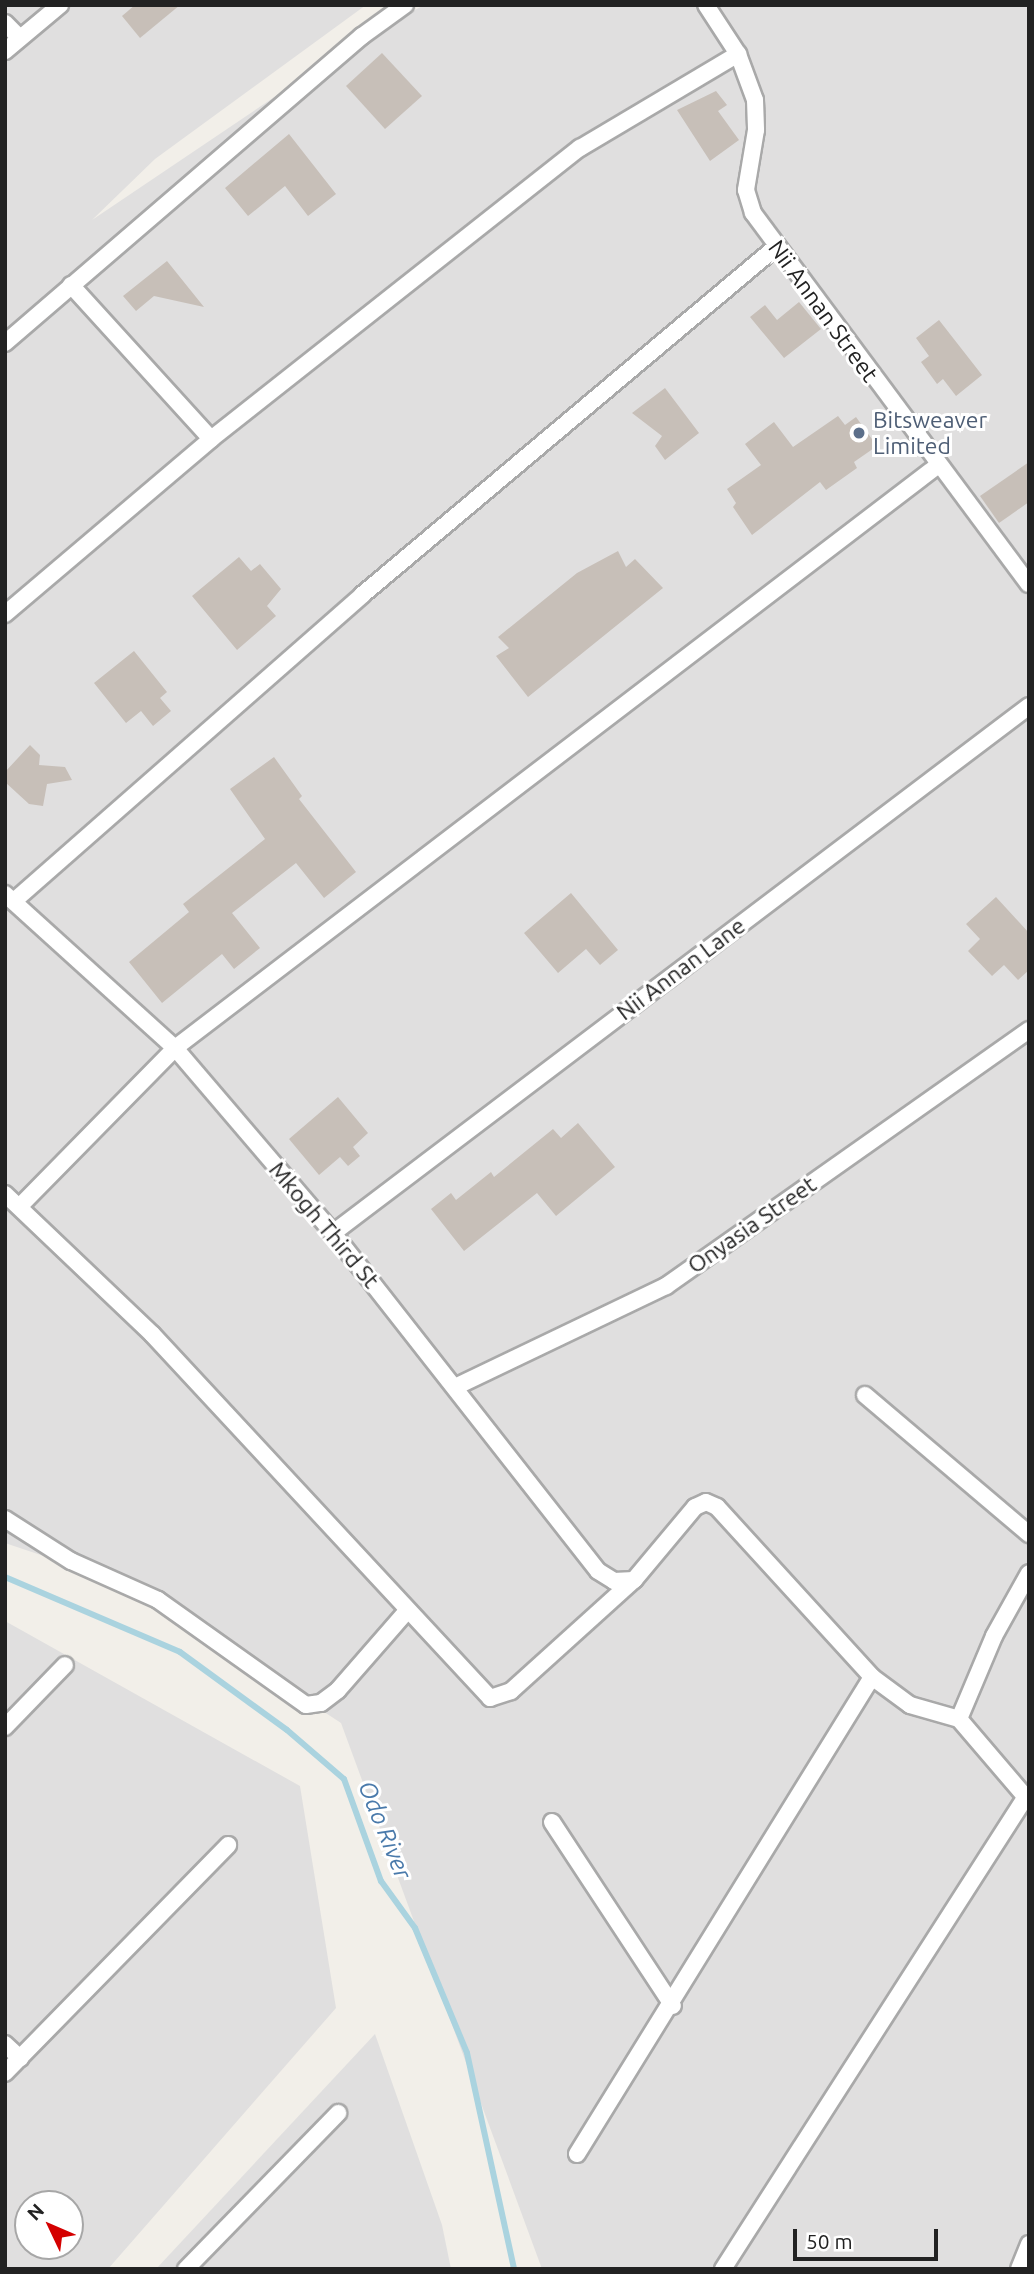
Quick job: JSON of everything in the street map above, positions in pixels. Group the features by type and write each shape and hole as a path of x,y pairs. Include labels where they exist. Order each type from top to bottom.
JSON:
{"street":[{"path":"5,51 60,5"},
{"path":"5,343 362,36 405,5"},
{"name":"Nii Annan Street","path":"706,5 738,54 755,100 756,130 746,190 753,213 937,466 1029,584"},
{"path":"5,23 20,38"},
{"path":"5,614 211,439 580,148 738,54"},
{"path":"9,898 362,595 776,247"},
{"path":"71,285 211,439"},
{"path":"20,1206 175,1048 937,466"},
{"name":"Nii Annan Lane","path":"333,1233 1029,706"},
{"name":"Mkogh Third St","path":"9,898 175,1048 333,1233 598,1571 614,1581 634,1580"},
{"name":"Onyasia Street","path":"455,1387 666,1286 1029,1030"},
{"path":"5,1194 152,1335 406,1612 490,1698 501,1697 634,1580 695,1507 706,1502 717,1507 872,1677 910,1705 958,1719 1027,1800 723,2269"},
{"path":"865,1395 1029,1534"},
{"path":"5,1519 71,1561 158,1600 306,1705 321,1703 338,1690 406,1612"},
{"path":"958,1719 994,1636 1029,1573"},
{"path":"5,1727 65,1665"},
{"path":"577,2154 673,2006 872,1677"},
{"path":"552,1822 673,2006"},
{"path":"5,2073 228,1845"},
{"path":"5,2044 20,2058"},
{"path":"186,2269 338,2113"},
{"path":"1018,2269 1029,2244"}],"shaded area":[{"path":"5,5 366,5 155,159 92,220 350,46 424,5 1029,5 1029,2269 542,2269 341,1723 130,1585 5,1543"},
{"path":"5,1621 300,1786 336,2008 108,2269 5,2269"},
{"path":"375,2034 442,2225 451,2269 156,2269"}],"building":[{"path":"135,5 180,5 140,38 122,16"},
{"path":"382,53 422,96 385,129 346,86"},
{"path":"716,91 727,105 718,111 739,140 710,161 677,110"},
{"path":"289,134 336,194 308,216 285,186 248,216 225,188"},
{"path":"167,261 204,307 154,296 136,311 123,296"},
{"path":"799,302 821,329 784,358 750,317 765,305 777,320"},
{"path":"939,320 982,375 956,396 943,379 937,384 921,362 929,356 916,338"},
{"path":"665,388 699,433 665,460 655,446 662,436 632,413"},
{"path":"838,416 845,425 856,417 877,446 854,462 857,468 826,490 820,482 752,535 733,507 736,503 727,489 761,465 745,444 774,422 793,447"},
{"path":"1029,462 1029,502 999,523 980,496"},
{"path":"618,551 626,567 635,559 663,588 528,697 496,656 509,648 498,637 577,573"},
{"path":"239,557 251,571 260,564 281,589 267,606 276,616 237,650 192,596"},
{"path":"134,651 167,692 160,698 171,711 153,726 141,711 126,723 94,683"},
{"path":"30,745 40,755 39,765 65,767 72,780 47,784 43,806 29,804 5,782 5,772"},
{"path":"274,757 302,796 299,799 356,872 324,898 296,863 232,913 260,948 234,969 222,954 162,1003 129,962 189,912 183,904 265,839 230,789"},
{"path":"571,893 618,950 600,965 586,949 558,973 524,933"},
{"path":"996,897 1029,933 1029,970 1018,980 1004,965 992,976 968,951 980,939 966,924"},
{"path":"338,1097 368,1133 353,1147 360,1156 348,1166 340,1157 319,1175 289,1139"},
{"path":"578,1123 615,1167 556,1216 537,1193 464,1251 431,1209 451,1193 456,1200 491,1172 494,1177 553,1129 561,1138"}],"waterway":[{"name":"Odo River","path":"5,1577 180,1652 287,1730 344,1779 381,1881 415,1928 467,2053 514,2269"}],"place":[{"name":"Bitsweaver Limited","path":"859,433"}]}
